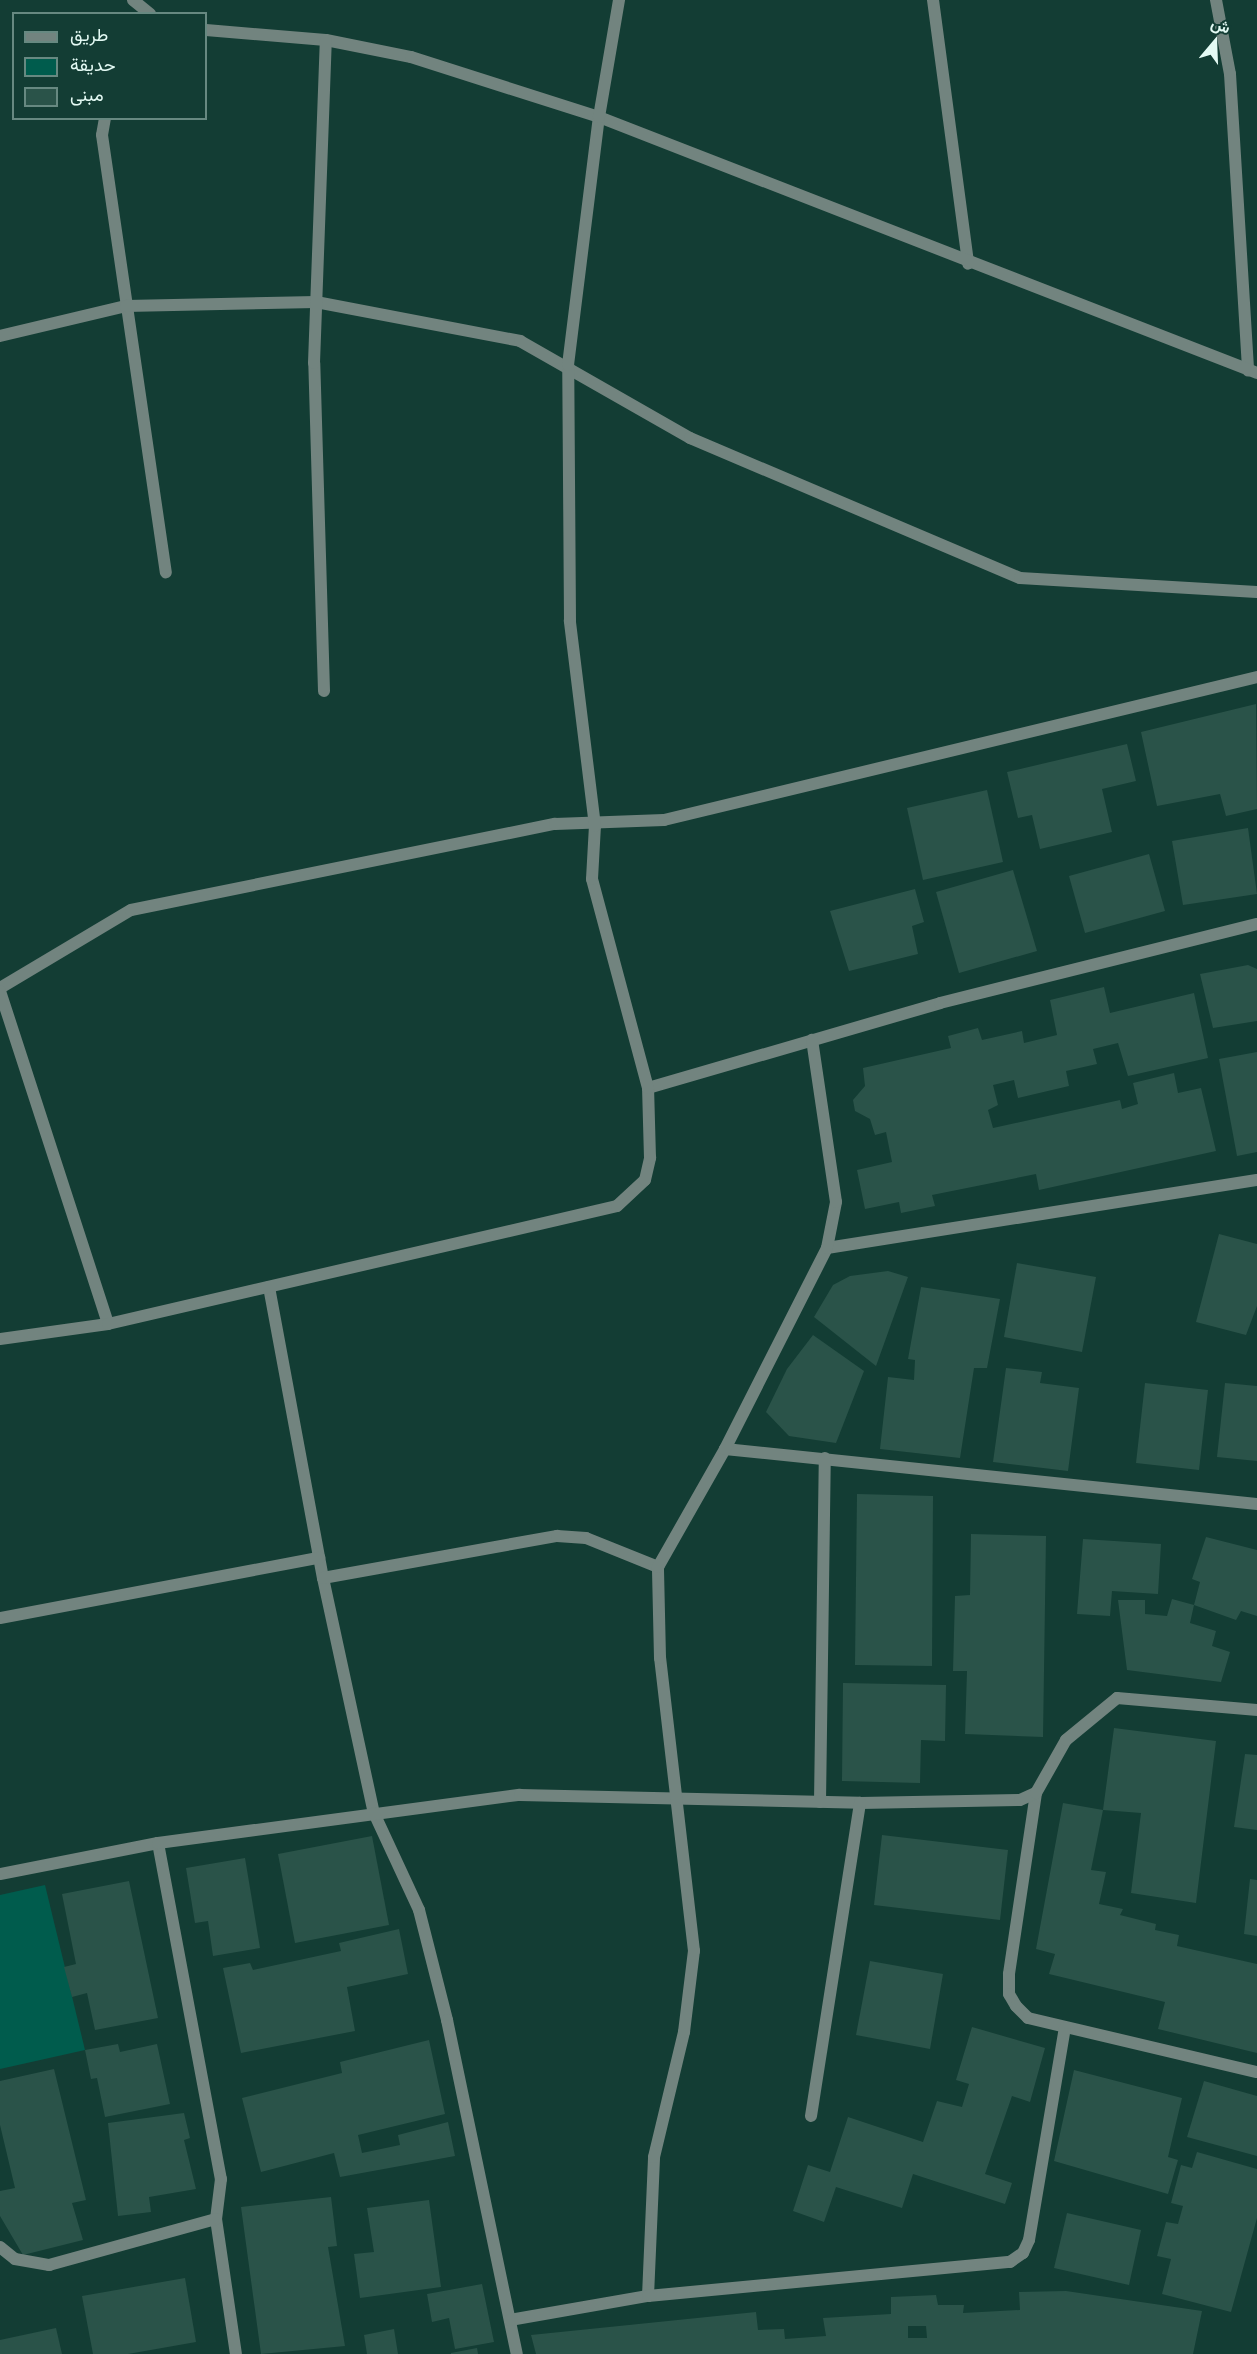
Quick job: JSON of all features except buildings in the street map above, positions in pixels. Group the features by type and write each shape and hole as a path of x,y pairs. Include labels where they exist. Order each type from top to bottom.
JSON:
{"street":[{"path":"133,0 148,12"},
{"path":"0,1339 108,1324 617,1206 645,1180 648,1088 592,879 595,826 570,621 568,365 599,117 619,0"},
{"path":"933,0 968,264"},
{"path":"207,30 326,40 411,57 599,117 968,264 1252,371 1230,74 1216,0"},
{"path":"324,691 314,363 326,40"},
{"path":"105,120 102,135 166,572"},
{"path":"0,336 126,306 316,302 520,341 568,365 690,438 1020,578 1257,592"},
{"path":"108,1324 0,989 131,910 555,824 595,826 664,820 1257,677"},
{"path":"648,1088 1099,961 1257,924"},
{"path":"648,2296 654,2157 684,2032 694,1951 678,1796 660,1659 658,1567 725,1449 827,1248 836,1202 812,1040"},
{"path":"827,1248 1257,1180"},
{"path":"269,1287 323,1578 374,1813 420,1910 517,2354"},
{"path":"725,1449 1257,1504"},
{"path":"820,1802 825,1458"},
{"path":"323,1578 557,1536 586,1538 658,1567"},
{"path":"0,1618 320,1558"},
{"path":"1257,1710 1117,1698 1066,1740 1036,1793 1009,1994 1028,2018 1257,2072"},
{"path":"0,1874 158,1843 520,1795 678,1796 860,1803 1020,1800 1036,1793"},
{"path":"812,2116 860,1803"},
{"path":"158,1843 220,2179 216,2220 236,2354"},
{"path":"510,2320 648,2296 1000,2263 1023,2253 1065,2028"},
{"path":"0,2247 15,2259 49,2265 216,2220"}],"green space":[{"path":"45,1885 85,2050 0,2069 0,1895"}]}
